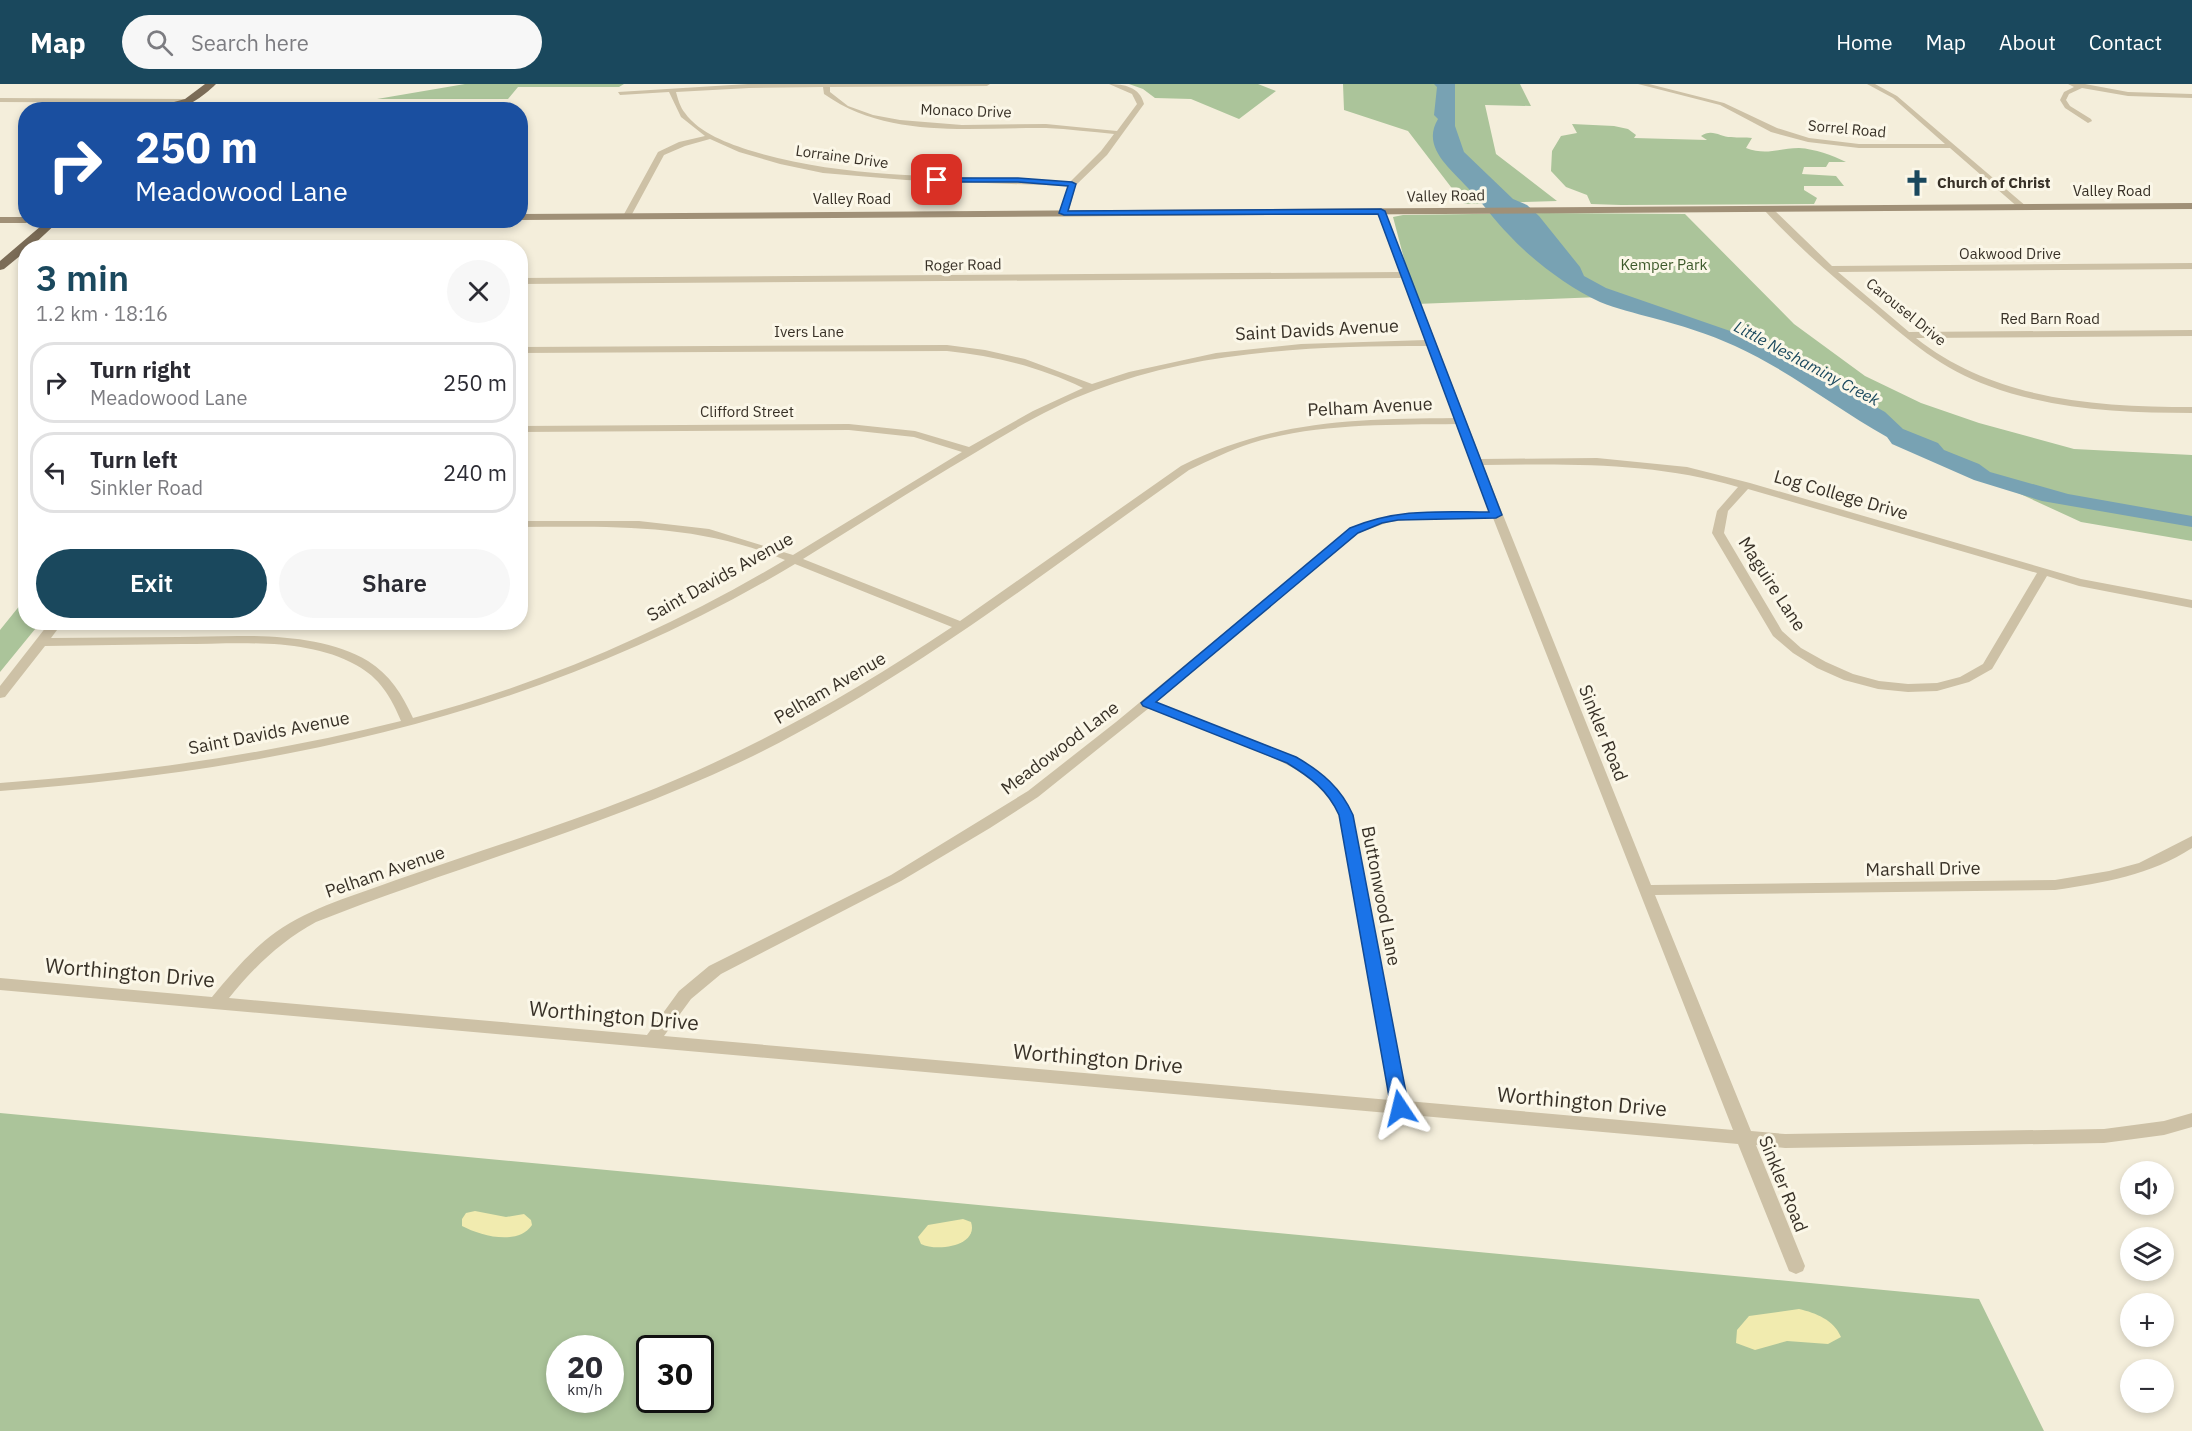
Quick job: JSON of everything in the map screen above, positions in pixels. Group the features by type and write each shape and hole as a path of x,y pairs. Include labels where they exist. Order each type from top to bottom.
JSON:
{"main road":[{"path":"191,102 212,84"},
{"path":"0,252 28,228"},
{"path":"32,240 46,228"},
{"path":"0,267 18,252"}],"street":[{"path":"620,93 732,86 987,84"},
{"path":"1064,213 1072,184 1104,153 1140,106 1141,100 1133,91 1112,84"},
{"name":"Sorrel Road","path":"1641,84 1722,104 1774,130 1808,140 1859,146 1952,146"},
{"path":"1870,84 1895,97 2023,207"},
{"path":"2072,84 2128,94 2192,96"},
{"name":"Monaco Drive","path":"827,85 826,93 841,105 895,121 947,126 1056,127 1120,133"},
{"path":"2082,85 2066,93 2063,100 2067,107 2088,121"},
{"name":"Lorraine Drive","path":"672,90 678,108 686,119 711,137 763,157 849,174 916,179 1018,180 1072,184"},
{"path":"0,102 164,100 173,102"},
{"path":"627,216 661,154 682,144 711,137"},
{"name":"Valley Road","path":"528,217 2192,206"},
{"name":"Carousel Drive","path":"1768,209 1801,246 1828,269 1930,352 1960,369 1997,385 2039,396 2112,409 2192,410"},
{"name":"Sinkler Road","path":"1381,211 1475,462 1796,1266"},
{"path":"0,220 18,220"},
{"name":"Oakwood Drive","path":"1828,269 2192,266"},
{"name":"Roger Road","path":"528,282 1405,275"},
{"name":"Red Barn Road","path":"1908,335 2192,333"},
{"name":"Saint Davids Avenue","path":"0,787 106,779 216,764 308,746 408,722 505,693 608,655 705,610 1036,412 1092,388 1179,362 1247,351 1329,344 1430,343"},
{"name":"Ivers Lane","path":"528,350 947,348 984,352 1025,361 1054,370 1092,388"},
{"name":"Pelham Avenue","path":"216,1003 253,957 274,940 311,918 583,823 709,771 834,708 893,673 1185,468 1208,456 1255,440 1313,427 1371,422 1460,421"},
{"name":"Clifford Street","path":"528,429 849,427 915,435 970,451"},
{"name":"Log College Drive","path":"1475,462 1629,461 1673,467 1746,485 2044,572 2106,588 2192,604"},
{"name":"Maguire Lane","path":"1746,485 1721,511 1717,520 1718,533 1777,633 1805,657 1839,674 1879,685 1924,687 1960,682 1976,675 1988,666 2044,572"},
{"name":"Meadowood Lane","path":"651,1042 685,994 715,970 897,878 959,841 1041,787 1147,703 1354,531 1379,520 1398,516 1496,515"},
{"path":"528,524 621,523 675,526 732,537 961,626"},
{"path":"0,694 51,630"},
{"path":"41,642 246,640 290,643 317,648 350,658 381,677 392,689 408,722"},
{"name":"Buttonwood Lane","path":"1147,703 1291,760 1319,778 1339,800 1346,815 1400,1108"},
{"name":"Marshall Drive","path":"1647,890 2055,885 2097,879 2139,867 2182,848 2192,841"},
{"name":"Worthington Drive","path":"0,984 1785,1141 2054,1139 2134,1133 2192,1120"}],"green space":[{"path":"465,84 624,84 619,87 518,87 508,99 377,99"},
{"path":"1129,84 1258,84 1276,91 1239,119 1191,99 1155,98 1143,89"},
{"path":"1343,84 1520,84 1531,106 1485,105 1496,154 1557,201 1464,204 1408,131 1344,110"},
{"path":"1572,124 1628,129 1636,135 1634,138 1707,140 1701,136 1712,133 1727,137 1752,138 1746,148 1753,150 1767,152 1799,148 1811,150 1846,162 1829,162 1826,167 1804,167 1802,174 1836,176 1844,186 1804,186 1804,190 1817,198 1814,204 1591,204 1587,195 1566,187 1551,171 1552,151 1561,136 1577,133"},
{"name":"Kemper Park","path":"1545,213 1685,214 1794,324 1865,376 1921,403 1979,423 2074,449 2192,455 2192,541 2081,522 1918,447 1731,340 1600,297 1416,304 1393,217"},
{"path":"18,608 18,630 34,630 0,672 0,630"},
{"path":"0,1113 1979,1299 2044,1431 0,1431"}],"sand":[{"path":"475,1211 506,1217 524,1214 531,1220 532,1225 518,1235 489,1236 462,1226 462,1219 466,1213"},
{"path":"963,1219 971,1222 972,1230 963,1242 946,1247 921,1244 918,1237 928,1225"},
{"path":"1799,1309 1824,1318 1834,1326 1841,1337 1828,1344 1787,1341 1755,1350 1736,1343 1737,1330 1749,1316"}],"water":[{"path":"1434,84 1455,84 1455,126 1464,152 1513,199 1527,205 1539,216 1580,267 1584,276 1606,288 1759,341 1885,412 1903,429 1938,443 1944,450 1979,464 1990,472 2068,494 2192,516 2192,527 2042,501 1974,480 1892,444 1887,437 1793,378 1735,346 1694,330 1619,309 1576,289 1518,245 1446,165 1435,148 1433,139 1438,119 1434,115 1437,87"}],"place":[{"name":"Church of Christ","path":"1917,183"}],"route":[{"path":"937,180 1018,180 1072,184 1064,213 1381,211 1496,515 1398,516 1379,520 1354,531 1147,703 1291,760 1327,785 1339,800 1346,815 1400,1108"}],"water label":[{"name":"Little Neshaminy Creek","path":"1807,363"}]}
